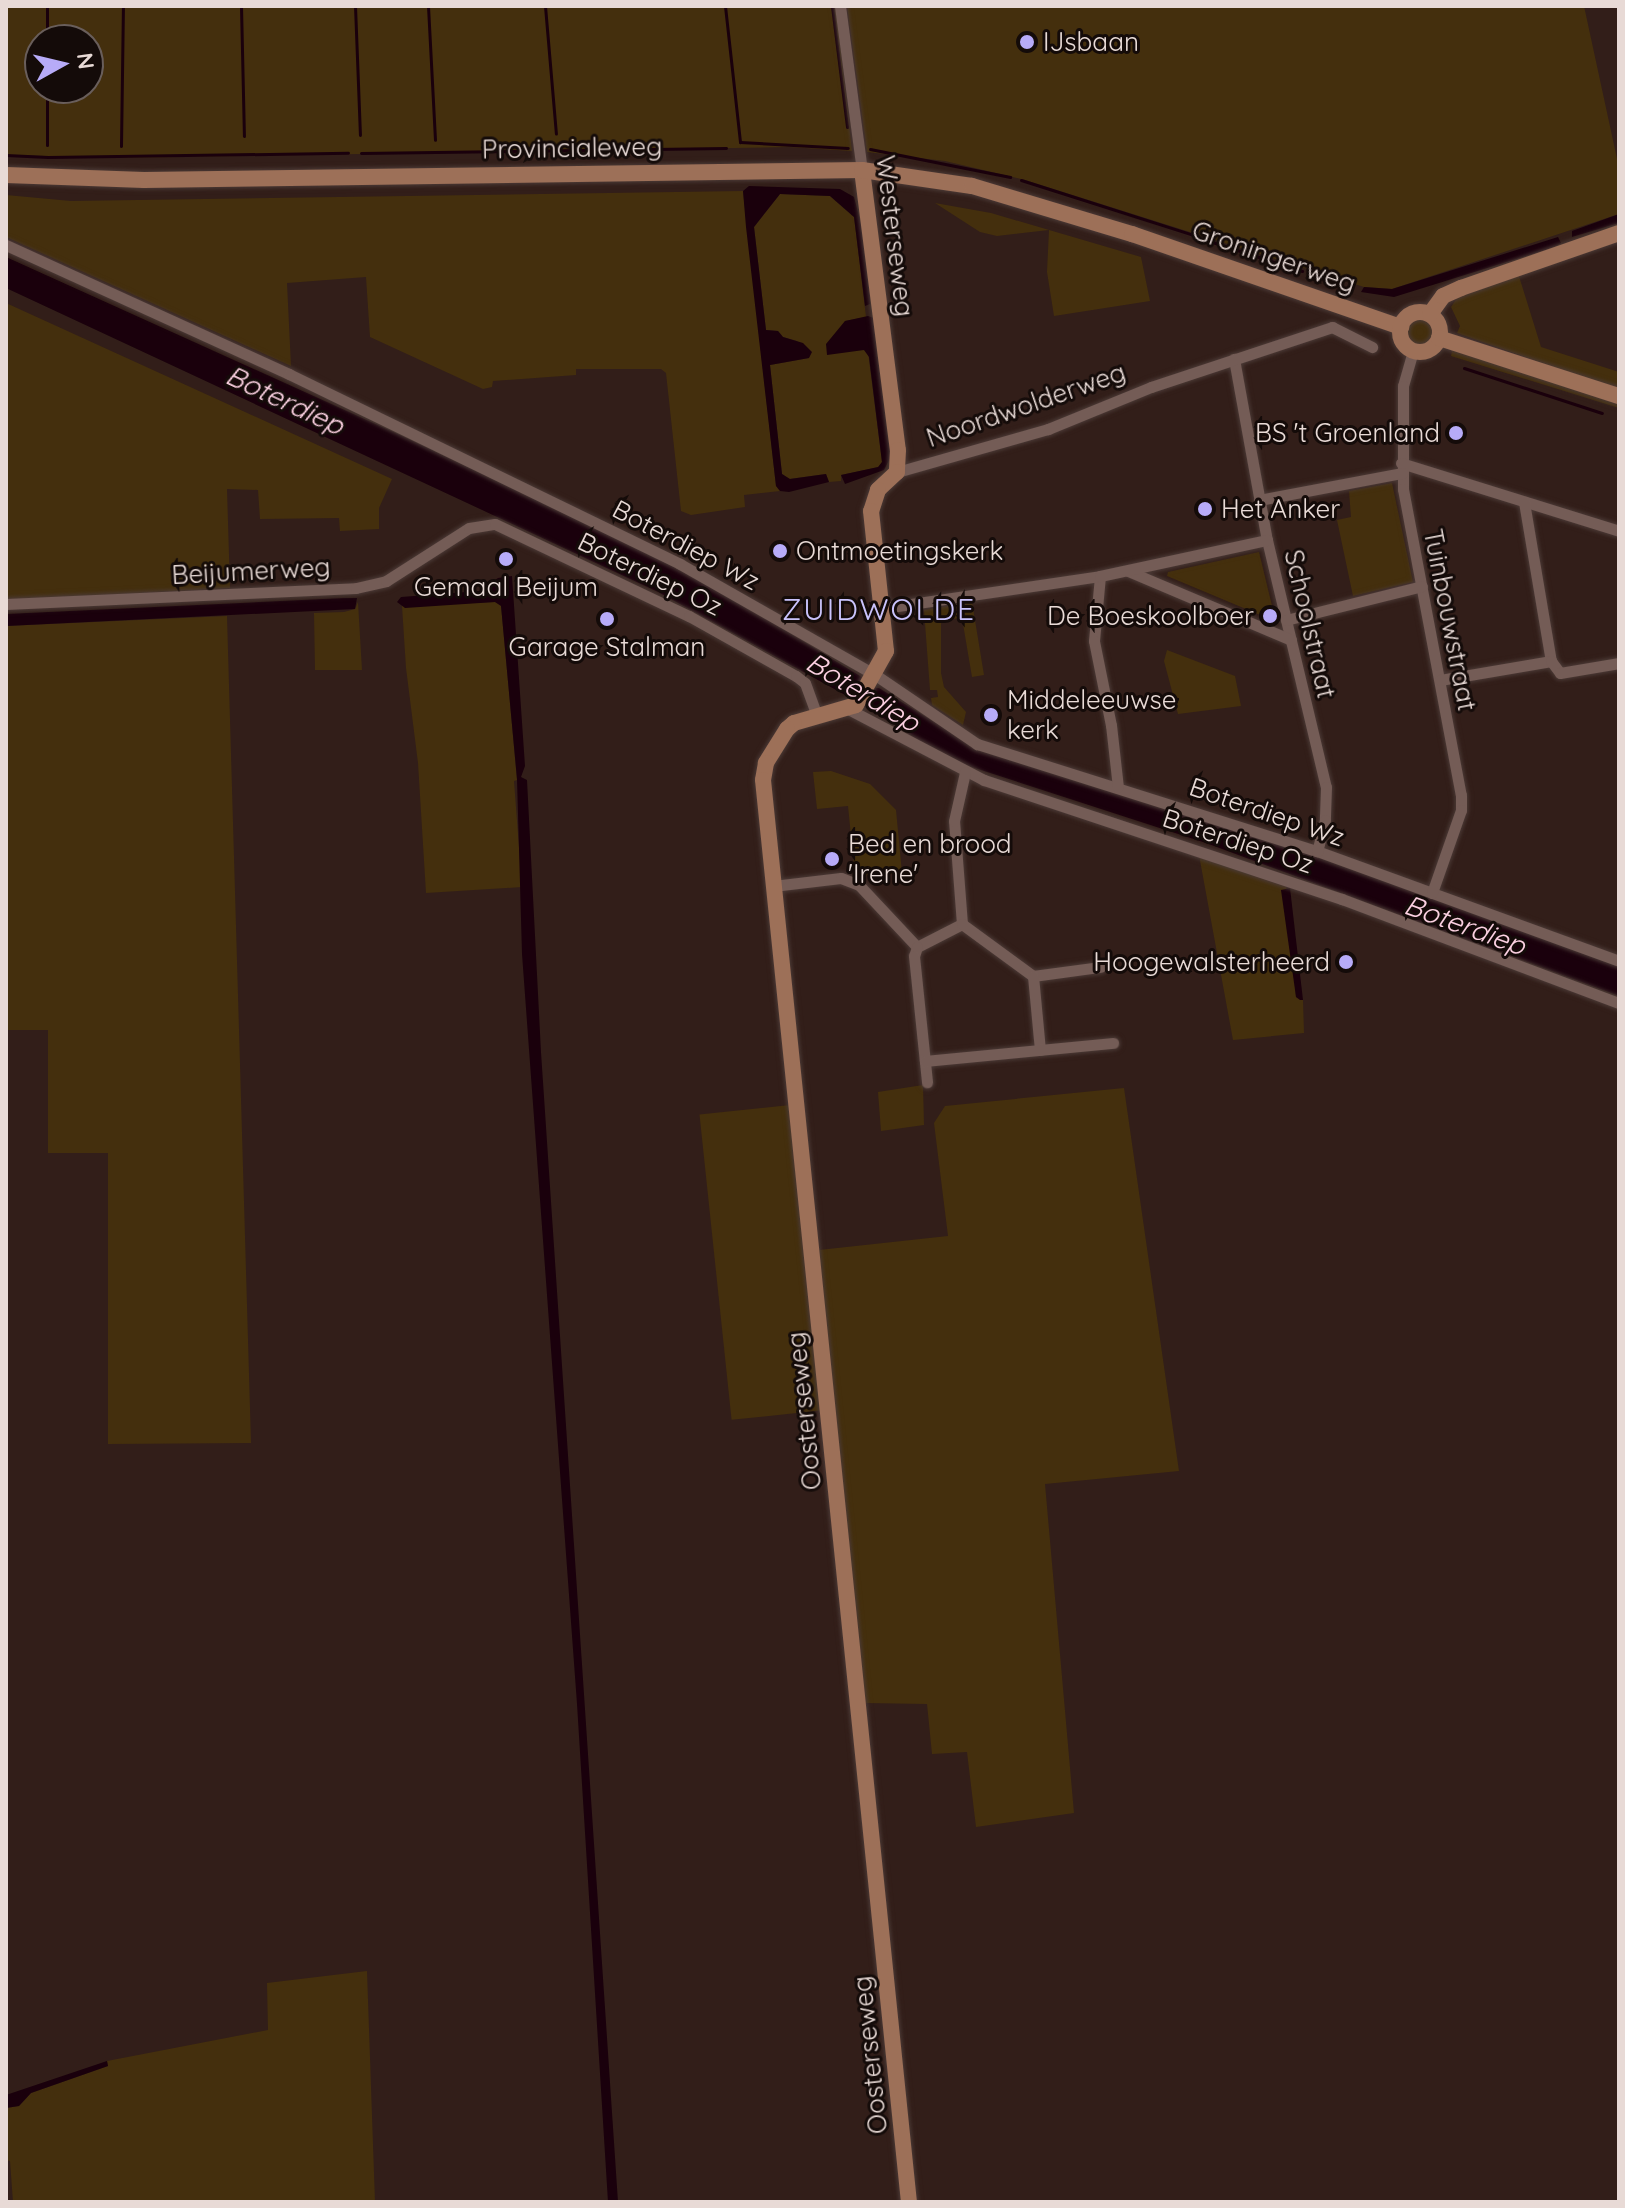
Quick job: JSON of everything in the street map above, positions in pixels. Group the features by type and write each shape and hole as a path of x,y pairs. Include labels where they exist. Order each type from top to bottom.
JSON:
{"street":[{"name":"Westerseweg","path":"840,6 898,450 897,472"},
{"name":"Provincialeweg","path":"6,175 144,180 862,170 972,186 1132,234"},
{"path":"1430,314 1443,296 1461,288 1619,233"},
{"name":"Groningerweg","path":"1132,234 1401,327"},
{"name":"Boterdiep Wz","path":"6,245 594,520 872,676 977,744 1317,851 1619,961"},
{"path":"1430,314 1439,325 1439,338 1429,350 1413,351 1404,343 1401,327 1409,315 1430,314"},
{"name":"Noordwolderweg","path":"897,472 1048,429 1151,387 1332,327 1372,347"},
{"path":"1439,338 1619,396"},
{"name":"Tuinbouwstraat","path":"1413,351 1403,386 1402,468 1461,810 1432,893"},
{"name":"Schoolstraat","path":"1234,359 1267,540 1326,787 1325,820 1317,851"},
{"path":"1259,500 1402,468 1619,531"},
{"path":"852,707 886,651 884,608 871,511 878,490 897,472"},
{"path":"1524,502 1551,661 1560,673 1619,663"},
{"name":"Beijumerweg","path":"6,604 356,588 386,581 459,533 482,524"},
{"name":"Boterdiep Oz","path":"482,524 506,527 689,616 796,676 805,683 817,716"},
{"path":"884,608 1100,576 1267,540"},
{"path":"1128,571 1291,640"},
{"path":"1100,576 1094,641 1111,725 1118,787"},
{"path":"1286,620 1422,586"},
{"path":"1440,680 1551,661"},
{"name":"Boterdiep Oz","path":"852,707 965,772 1342,899 1619,1003"},
{"name":"Oosterseweg","path":"852,707 817,716 787,729 766,763 763,780 909,2202"},
{"path":"965,772 954,821 962,924 1033,976 1100,967"},
{"path":"773,886 841,878 850,881 859,885 917,947"},
{"path":"927,1082 914,956 917,947 962,924"},
{"path":"1033,976 1040,1050"},
{"path":"925,1061 1113,1043"}],"shaded area":[{"path":"6,6 836,6 852,151 789,147 122,158 6,155"},
{"path":"847,6 1584,6 1619,168 1619,214 1392,289 1364,287 1025,180 945,161 867,152"},
{"path":"743,191 776,486 780,491 744,495 745,507 691,515 681,511 666,373 661,369 576,369 576,375 493,381 492,387 483,389 370,337 366,277 287,283 291,366 6,237 6,195 71,201"},
{"path":"780,194 830,196 854,217 866,317 845,321 835,337 868,352 882,462 879,467 841,475 841,481 829,482 826,474 789,479 782,474 770,365 809,358 797,341 783,337 778,331 766,330 754,227"},
{"path":"935,203 991,213 1049,230 997,236 980,232"},
{"path":"1049,230 1141,257 1150,301 1054,316 1047,272"},
{"path":"1518,273 1541,347 1619,372 1619,390 1457,333 1460,326 1451,307 1461,292"},
{"path":"6,303 392,479 379,508 379,529 340,531 339,518 260,519 258,490 227,489 230,588 6,600"},
{"path":"1421,317 1431,321 1435,331 1431,341 1421,345 1411,341 1407,331 1411,321"},
{"path":"1452,351 1490,359 1619,401 1619,408 1451,356"},
{"path":"1392,483 1413,582 1353,596 1337,520 1351,517 1349,491"},
{"path":"1259,552 1273,610 1265,617 1167,576 1168,572"},
{"path":"358,602 362,670 315,670 314,613 344,612 355,609"},
{"path":"495,602 501,605 517,780 514,781 522,887 426,893 418,763 402,606"},
{"path":"972,602 984,675 972,677 962,618 942,620 941,624 944,687 966,712 963,725 932,705 931,698 938,697 937,690 930,690 924,610"},
{"path":"227,616 251,1443 108,1444 108,1153 48,1153 48,1030 6,1030 6,626"},
{"path":"1167,650 1235,676 1241,706 1178,714 1164,661"},
{"path":"831,771 870,784 896,810 902,873 855,876 848,806 817,809 813,772"},
{"path":"1199,855 1286,884 1296,997 1303,1000 1304,1033 1233,1040"},
{"path":"923,1085 924,1125 881,1131 878,1092"},
{"path":"1124,1088 1179,1471 1045,1484 1074,1813 976,1827 967,1752 932,1754 927,1704 864,1703 819,1250 948,1236 934,1123 945,1106"},
{"path":"790,1105 822,1410 732,1420 699,1115"},
{"path":"367,1971 375,2202 13,2202 10,2161 6,2160 6,2108 19,2106 31,2093 108,2066 107,2061 268,2030 267,1983"}],"water":[{"path":"749,186 840,189 854,197 862,227 871,293 870,304 865,306 854,217 830,196 780,194 754,227 766,330 778,331 783,337 803,343 812,352 809,358 770,365 782,474 790,479 826,474 829,482 789,492 780,491 776,486 746,227 743,191"},
{"path":"1619,214 1619,223 1572,237 1572,231"},
{"path":"1558,237 1561,243 1555,247 1394,297 1361,292 1364,287 1392,289"},
{"name":"Boterdiep","path":"6,257 400,435 622,540 736,600 860,676 872,688 879,688 957,736 1288,847 1619,965 1619,996 1206,843 953,761 847,696 658,592 6,288"},
{"path":"868,316 874,318 891,456 884,470 845,484 841,475 878,467 882,462 869,357 864,350 827,355 826,344 845,321"},
{"path":"512,576 525,766 521,777 527,780 541,1052 618,2202 608,2202 577,1704 522,954 517,779 501,606 495,602 405,608 397,602 401,597 480,591 498,578"},
{"path":"357,598 355,609 6,626 6,614"},
{"path":"1290,888 1303,1000 1296,997 1281,890"},
{"path":"107,2061 108,2066 31,2093 19,2106 6,2108 6,2095"}],"waterway":[{"path":"47,6 47,24"},
{"path":"121,146 123,6"},
{"path":"241,6 244,136"},
{"path":"355,6 360,135"},
{"path":"428,6 435,140"},
{"path":"545,6 556,134"},
{"path":"725,6 740,142 848,148"},
{"path":"832,6 847,127"},
{"path":"47,104 47,145"},
{"path":"361,153 726,148"},
{"path":"870,149 1010,177"},
{"path":"6,155 348,153"},
{"path":"1021,180 1196,236"},
{"path":"1206,240 1302,271"},
{"path":"1464,368 1602,413"}],"place":[{"name":"IJsbaan","path":"1027,42"},
{"name":"BS 't Groenland","path":"1456,433"},
{"name":"Het Anker","path":"1205,509"},
{"name":"Ontmoetingskerk","path":"780,551"},
{"name":"Gemaal Beijum","path":"506,559"},
{"name":"De Boeskoolboer","path":"1270,616"},
{"name":"Garage Stalman","path":"607,619"},
{"name":"Middeleeuwse kerk","path":"991,715"},
{"name":"Bed en brood 'Irene'","path":"832,859"},
{"name":"Hoogewalsterheerd","path":"1346,962"}],"district":[{"name":"ZUIDWOLDE","path":"879,609"}]}
